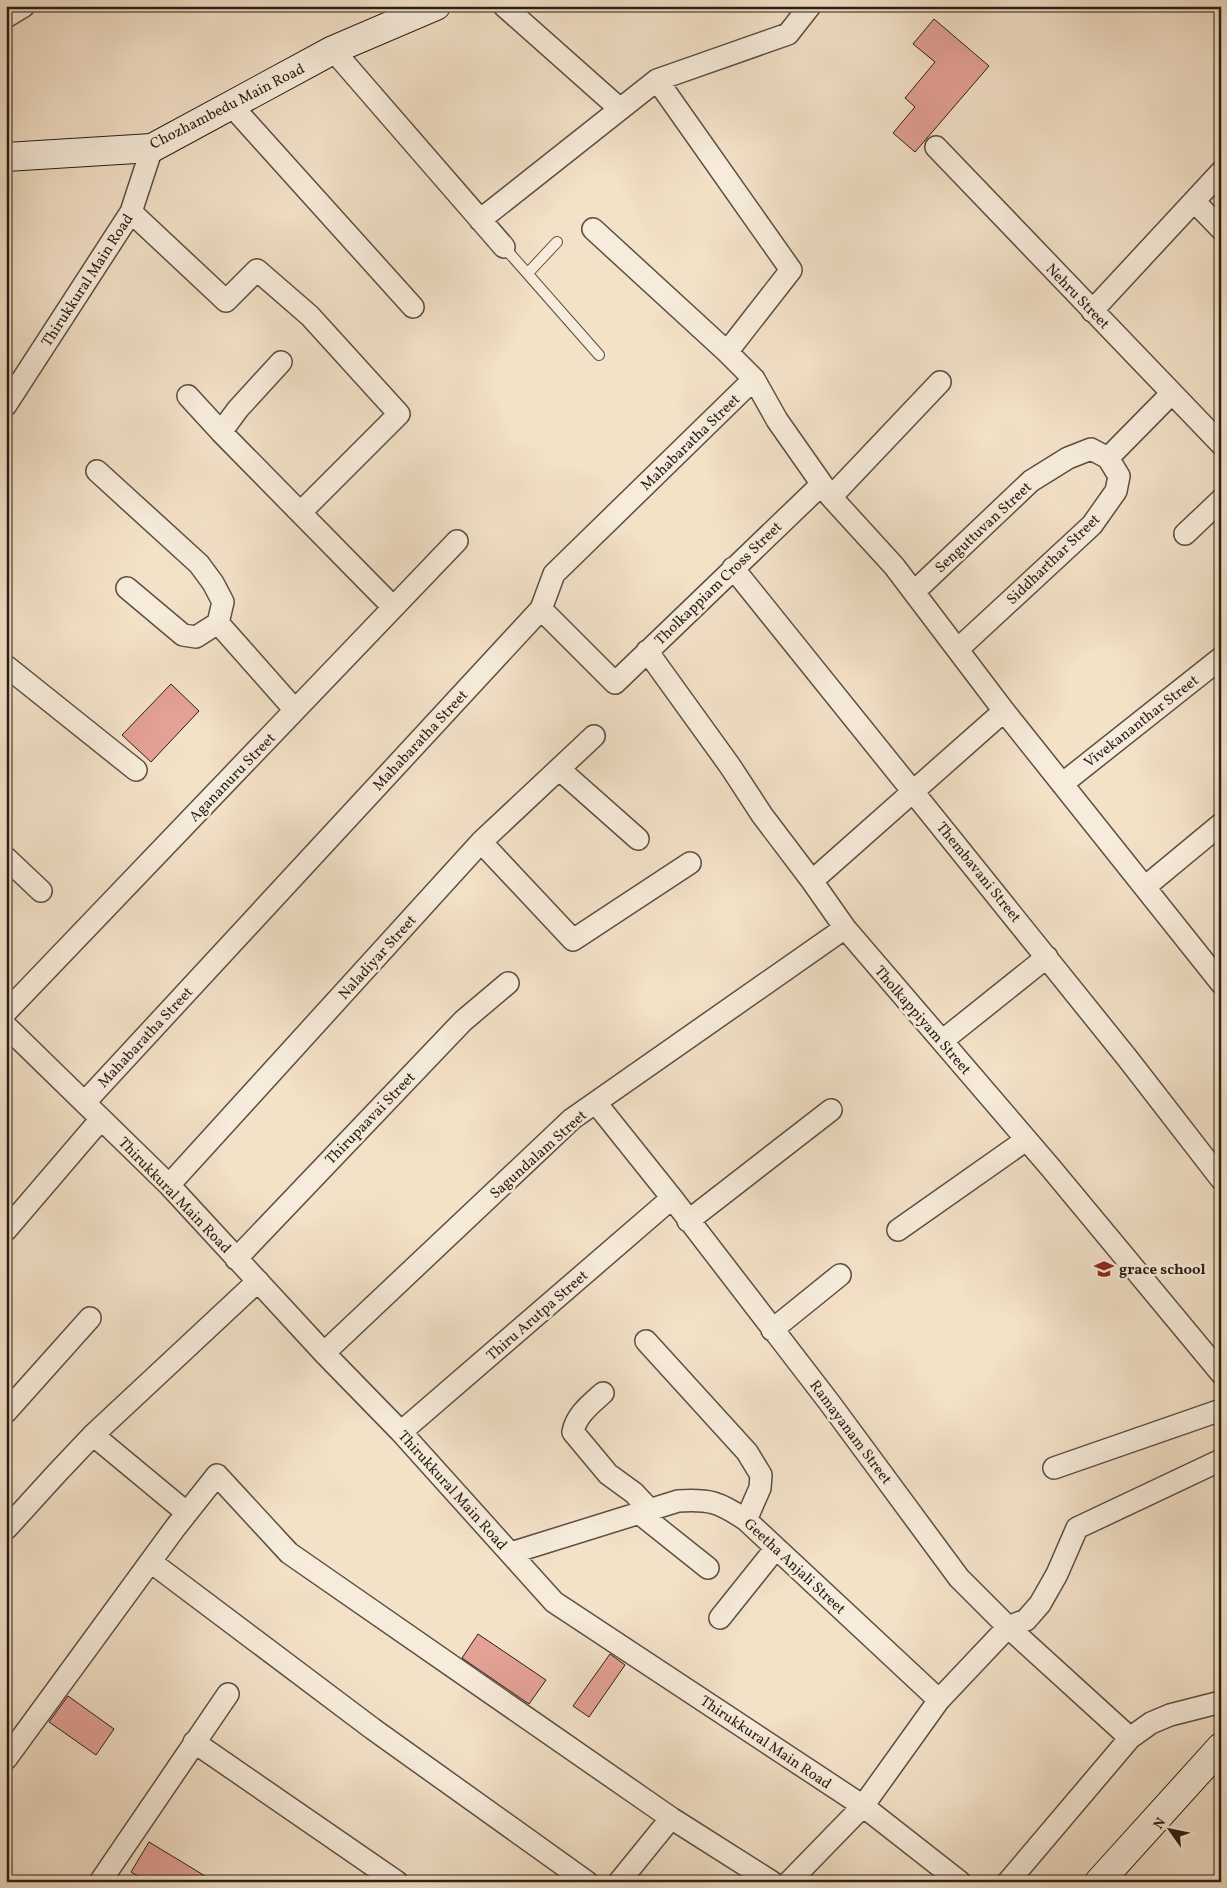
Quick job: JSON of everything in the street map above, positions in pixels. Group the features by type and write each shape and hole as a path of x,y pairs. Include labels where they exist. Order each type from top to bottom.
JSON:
{"street":[{"path":"6,17 24,6"},
{"name":"Chozhambedu Main Road","path":"6,156 152,148 333,50 436,6"},
{"path":"504,6 620,109"},
{"path":"480,220 658,80 788,34 810,6"},
{"path":"333,50 504,247"},
{"path":"658,80 791,270 727,352"},
{"path":"231,105 413,307"},
{"name":"Nehru Street","path":"936,147 1221,444"},
{"name":"Thirukkural Main Road","path":"6,405 131,212 152,148"},
{"path":"1092,310 1221,172"},
{"path":"1194,201 1221,229"},
{"path":"131,212 226,301 257,270 310,316 399,414 301,512"},
{"path":"593,229 754,379 777,420 826,490 915,591 1004,711 1220,981"},
{"path":"221,432 238,409 281,362"},
{"name":"Mahabaratha Street","path":"84,1102 541,609 554,574 754,379"},
{"name":"Tholkappiam Cross Street","path":"541,609 615,682 733,568 826,490 940,382"},
{"path":"1108,458 1172,393"},
{"path":"188,396 394,608"},
{"name":"Senguttuvan Street","path":"915,591 1030,481 1068,458 1091,449 1108,458"},
{"name":"Siddharthar Street","path":"958,649 1092,525 1116,491 1119,476 1108,458"},
{"path":"97,471 199,564 213,583 223,602 218,623 196,637 183,635 127,588"},
{"path":"1185,534 1221,500"},
{"name":"Agananuru Street","path":"6,1012 457,541"},
{"name":"Thembavani Street","path":"733,568 914,791 1221,1179"},
{"path":"218,623 295,710"},
{"name":"Tholkappiyam Street","path":"647,651 730,766 762,816 845,928 1221,1373"},
{"name":"Vivekananthar Street","path":"1062,784 1221,658"},
{"path":"6,666 136,770"},
{"path":"812,881 1004,711"},
{"name":"Naladiyar Street","path":"169,1186 481,842 594,736"},
{"path":"559,769 638,839"},
{"path":"1145,888 1221,824"},
{"path":"481,842 573,940 690,863"},
{"path":"6,858 41,890"},
{"name":"Sagundalam Street","path":"324,1353 572,1120 845,928"},
{"path":"942,1042 1047,958"},
{"name":"Thirupaavai Street","path":"236,1259 462,1021 508,983"},
{"name":"Thirukkural Main Road","path":"6,1026 169,1186 324,1353 401,1432 554,1602 863,1806 960,1882"},
{"name":"Ramayanam Street","path":"596,1103 672,1198 829,1402 960,1578 1008,1627 1130,1738"},
{"path":"688,1221 831,1110"},
{"path":"6,1230 102,1119"},
{"path":"898,1230 1026,1140"},
{"name":"Thiru Arutpa Street","path":"401,1432 672,1198"},
{"path":"772,1330 840,1276"},
{"path":"6,1529 93,1435 258,1281"},
{"path":"6,1412 90,1318"},
{"path":"646,1340 747,1452 761,1475 760,1488 746,1520"},
{"path":"603,1393 578,1417 573,1432 608,1474 634,1493 644,1511 708,1568"},
{"path":"1054,1468 1221,1410"},
{"path":"93,1435 187,1513"},
{"path":"789,1882 863,1806 939,1700 1008,1627 1026,1620 1040,1604 1057,1574 1077,1528 1221,1460"},
{"path":"6,1759 217,1475 290,1553 671,1818 772,1882"},
{"name":"Geetha Anjali Street","path":"510,1553 678,1501 702,1500 725,1506 746,1520 939,1700"},
{"path":"720,1618 776,1548"},
{"path":"151,1562 373,1729 587,1882"},
{"path":"100,1882 228,1694"},
{"path":"1008,1882 1130,1738 1151,1723 1170,1715 1217,1703"},
{"path":"194,1742 397,1882"},
{"path":"1099,1882 1220,1748"},
{"path":"619,1882 671,1818"}],"lane":[{"path":"528,273 557,242"},
{"path":"504,247 599,355"}],"building":[{"path":"934,19 989,66 915,152 893,133 915,107 905,98 935,62 913,44"},
{"path":"171,684 199,711 151,762 122,735"},
{"path":"478,1634 546,1680 529,1704 462,1658"},
{"path":"610,1654 625,1665 589,1717 573,1706"},
{"path":"68,1696 114,1729 96,1755 49,1722"},
{"path":"149,1842 215,1882 148,1882 131,1872"}],"place":[{"name":"grace school","path":"1104,1269"}]}
